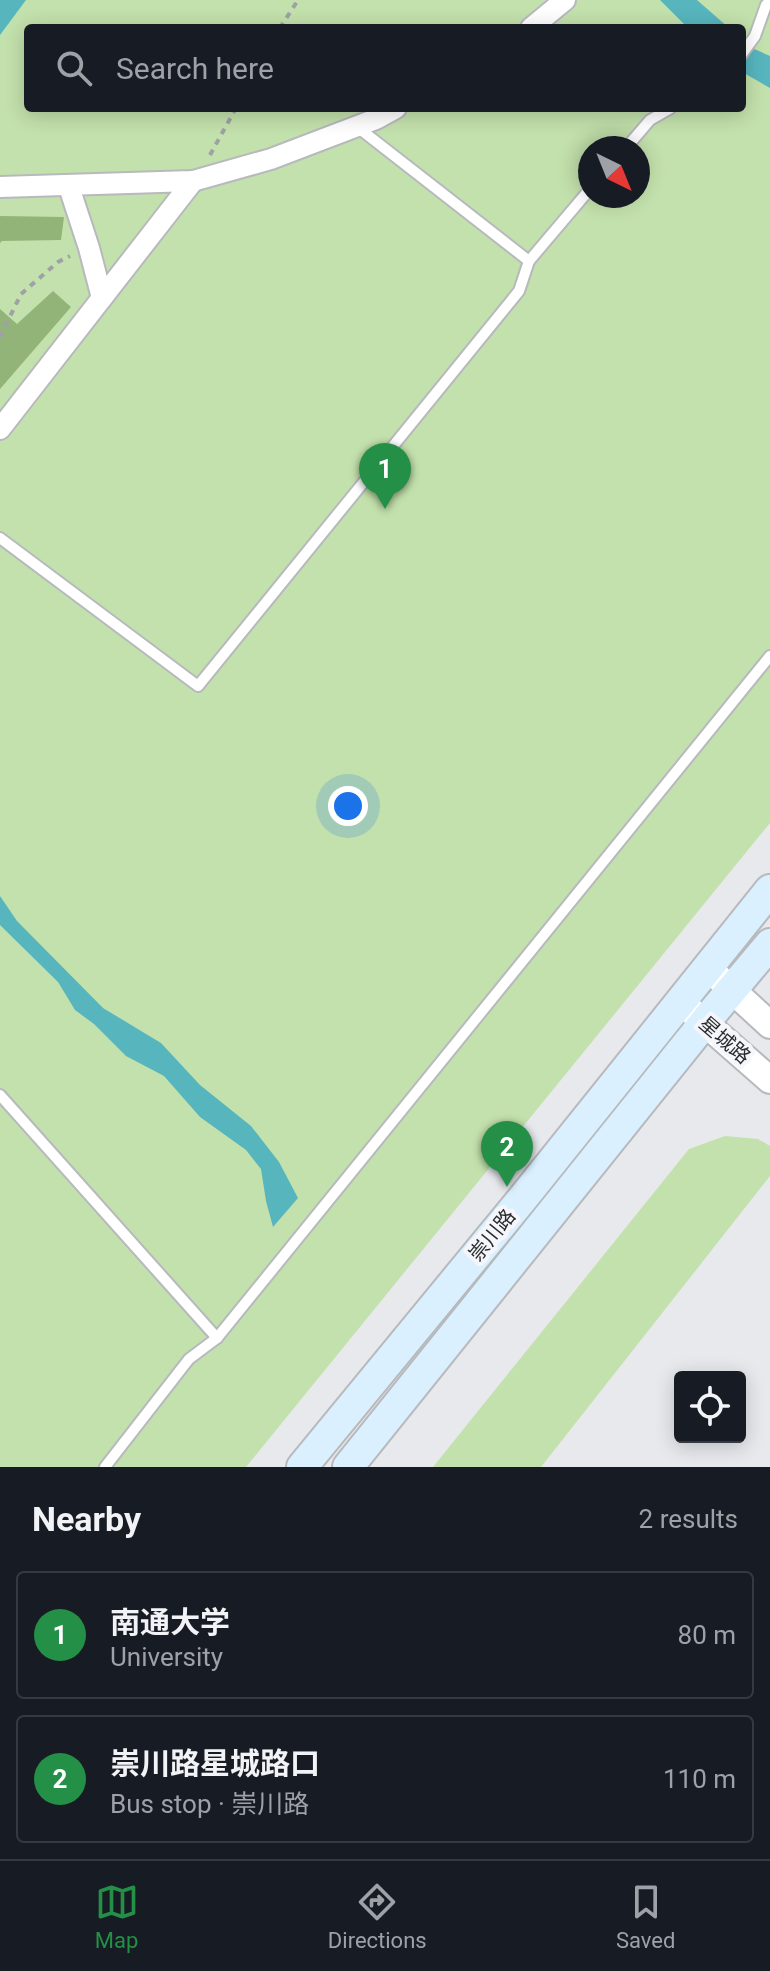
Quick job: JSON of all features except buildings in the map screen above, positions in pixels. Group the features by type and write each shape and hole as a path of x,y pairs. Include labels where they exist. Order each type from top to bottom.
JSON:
{"main road":[{"name":"崇川路","path":"302,1467 770,890"},
{"name":"崇川路","path":"348,1467 770,944"}],"street":[{"path":"536,24 565,0"},
{"path":"0,187 193,181 271,159 389,112"},
{"path":"0,429 193,181"},
{"path":"69,187 102,298"},
{"name":"星城路","path":"707,967 770,1025"},
{"name":"星城路","path":"680,1001 770,1080"}],"lane":[{"path":"746,48 755,36 770,1"},
{"path":"636,136 650,120 664,112"},
{"path":"356,126 529,261"},
{"path":"0,538 198,686 519,291 529,261 578,203"},
{"path":"105,1467 189,1359 217,1338 770,656"},
{"path":"0,1095 217,1338"}],"path":[{"path":"283,24 298,0"},
{"path":"193,181 234,112"},
{"path":"0,337 21,294 58,262 89,248"}],"green space":[{"path":"0,0 770,0 770,823 246,1467 0,1467"},
{"path":"0,216 64,217 61,240 0,243"},
{"path":"53,291 71,307 0,389 0,309 17,324"},
{"path":"725,1136 758,1139 770,1146 770,1176 541,1467 433,1467 689,1149"}],"water":[{"path":"0,0 26,0 0,35"},
{"path":"660,0 697,0 724,24 684,24"},
{"path":"746,43 770,56 770,88 746,74"},
{"path":"0,896 17,921 103,1008 161,1043 200,1085 251,1126 279,1162 298,1198 273,1227 261,1169 246,1150 200,1117 164,1076 126,1056 75,1010 58,982 0,925"}],"place":[{"name":"南通大学","path":"385,509"},
{"name":"崇川路星城路口","path":"507,1187"}]}
